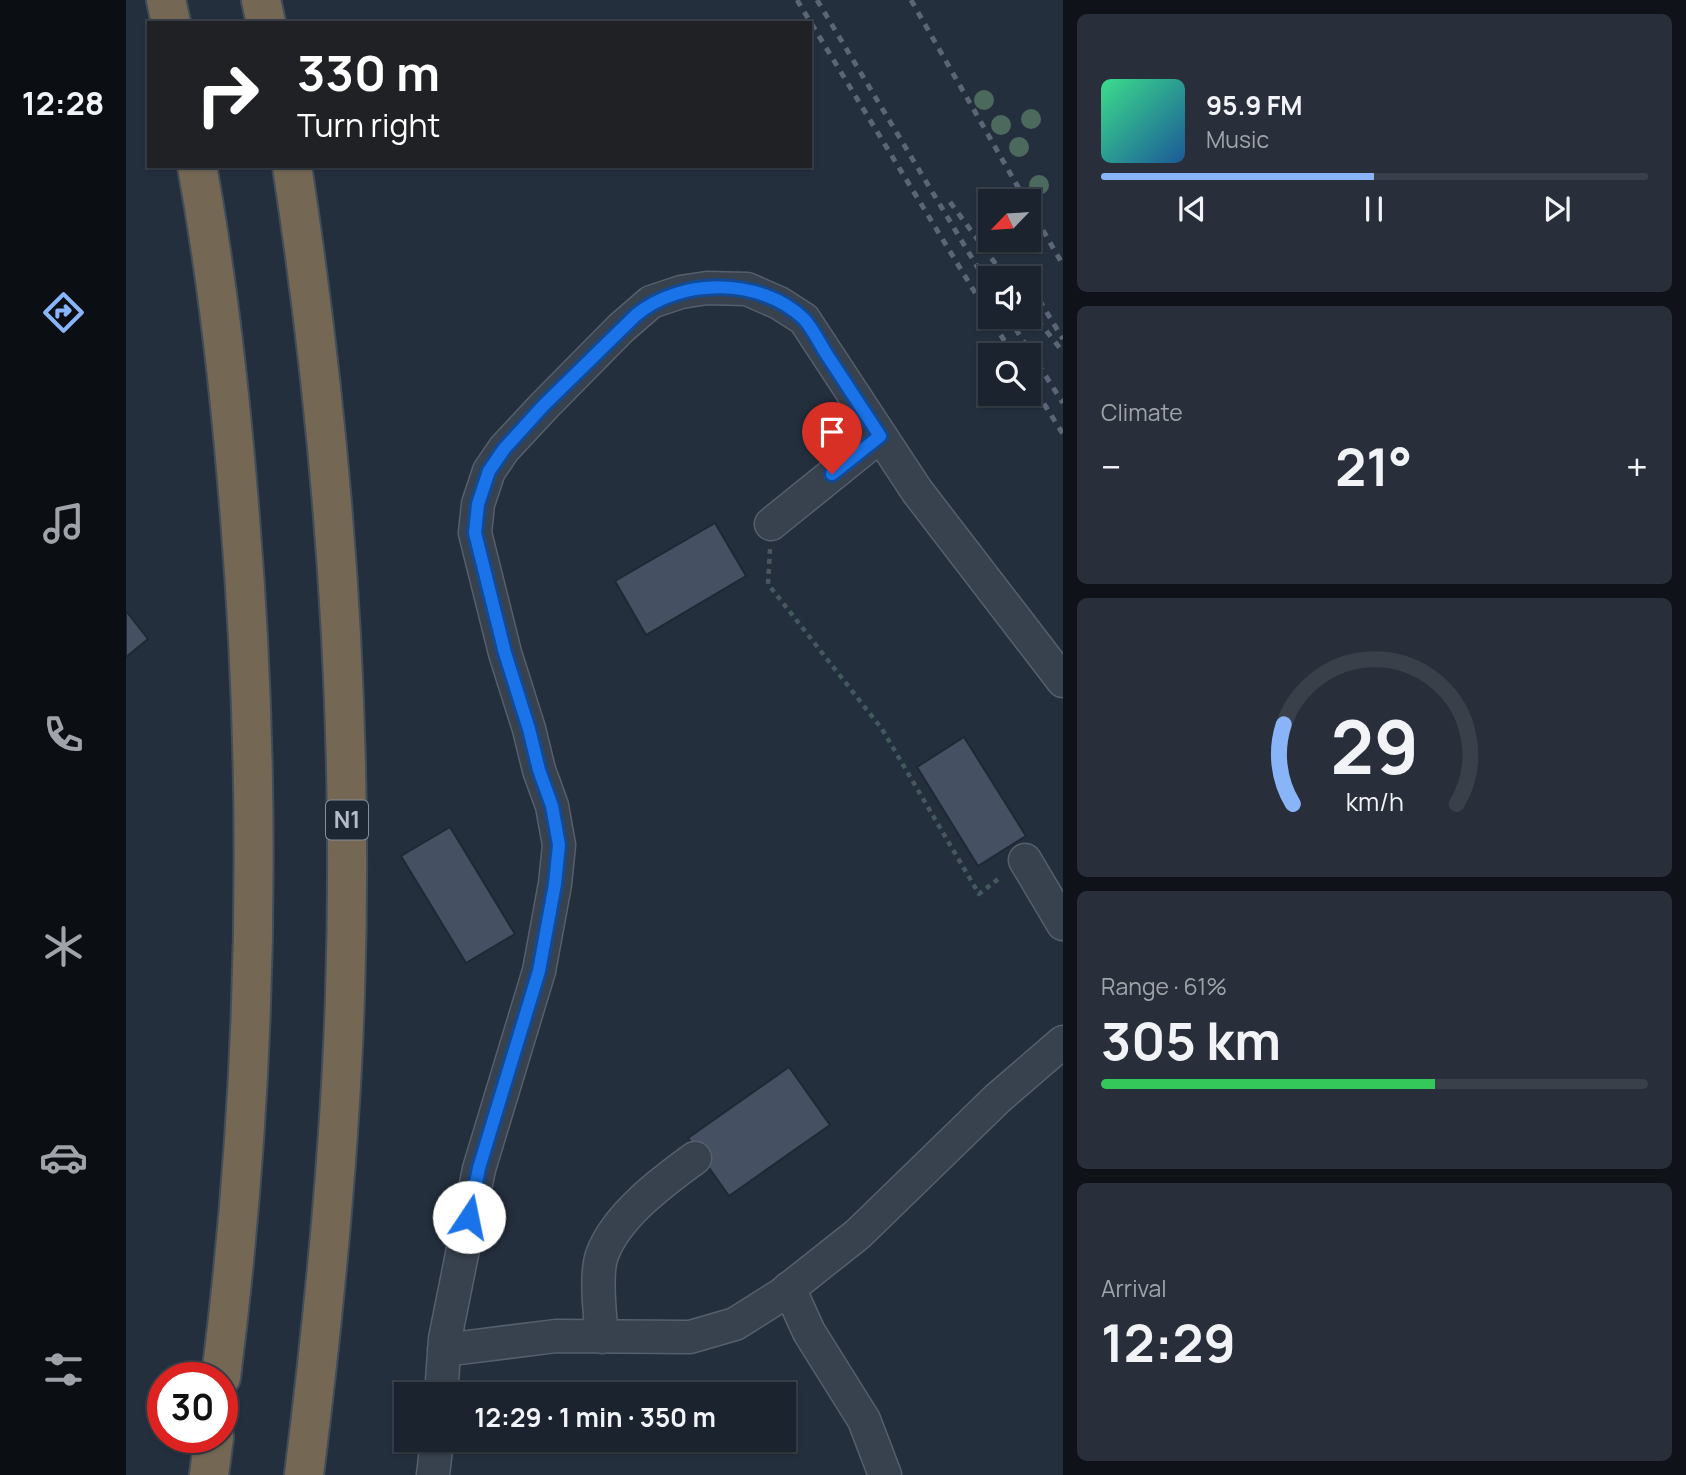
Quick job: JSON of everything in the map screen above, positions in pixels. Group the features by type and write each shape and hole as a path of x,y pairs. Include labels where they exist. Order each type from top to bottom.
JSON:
{"highway":[{"path":"166,0 171,21"},
{"path":"261,0 266,21"},
{"path":"197,168 218,303 233,435 246,603 253,748 254,892 250,1037 240,1205 223,1362"},
{"name":"N1","path":"292,168 320,368 331,489 343,657 347,827 345,1008 336,1177 324,1309 304,1475"},
{"path":"209,1475 212,1453"}],"street":[{"path":"442,1382 444,1350 479,1168 539,971 555,884 559,845 552,806 505,653 475,533 478,504 489,471 504,449 621,328 651,302 681,292 708,288 747,289 779,303 804,320 916,491 1063,681"},
{"path":"771,524 880,436"},
{"path":"1025,860 1063,924"},
{"path":"444,1350 556,1336 690,1337 735,1324 789,1288 858,1234 998,1098 1063,1042"},
{"path":"602,1337 599,1291 601,1256 631,1212 657,1185 695,1158"},
{"path":"789,1288 809,1332 864,1420 885,1475"},
{"path":"432,1475 435,1452"}],"path":[{"path":"771,524 768,584 882,729 979,894 1025,860"}],"building":[{"path":"715,523 746,576 646,635 615,581"},
{"path":"126,611 148,639 126,657"},
{"path":"964,737 1026,836 978,866 917,767"},
{"path":"450,827 515,934 466,963 401,856"},
{"path":"789,1067 830,1125 729,1196 688,1138"}],"railway":[{"path":"797,0 810,21"},
{"path":"817,0 978,268"},
{"path":"911,0 1019,189"},
{"path":"812,25 1006,343"},
{"path":"950,202 997,266"},
{"path":"1041,227 1063,265"},
{"path":"1041,303 1063,339"},
{"path":"1041,324 1063,352"},
{"path":"1016,329 1063,403"},
{"path":"1041,399 1063,434"}],"route":[{"path":"469,1217 479,1168 539,971 555,884 559,845 552,806 505,653 475,533 478,504 489,471 504,449 544,405 651,302 681,292 708,288 747,289 779,303 804,320 880,436 832,474"}]}
